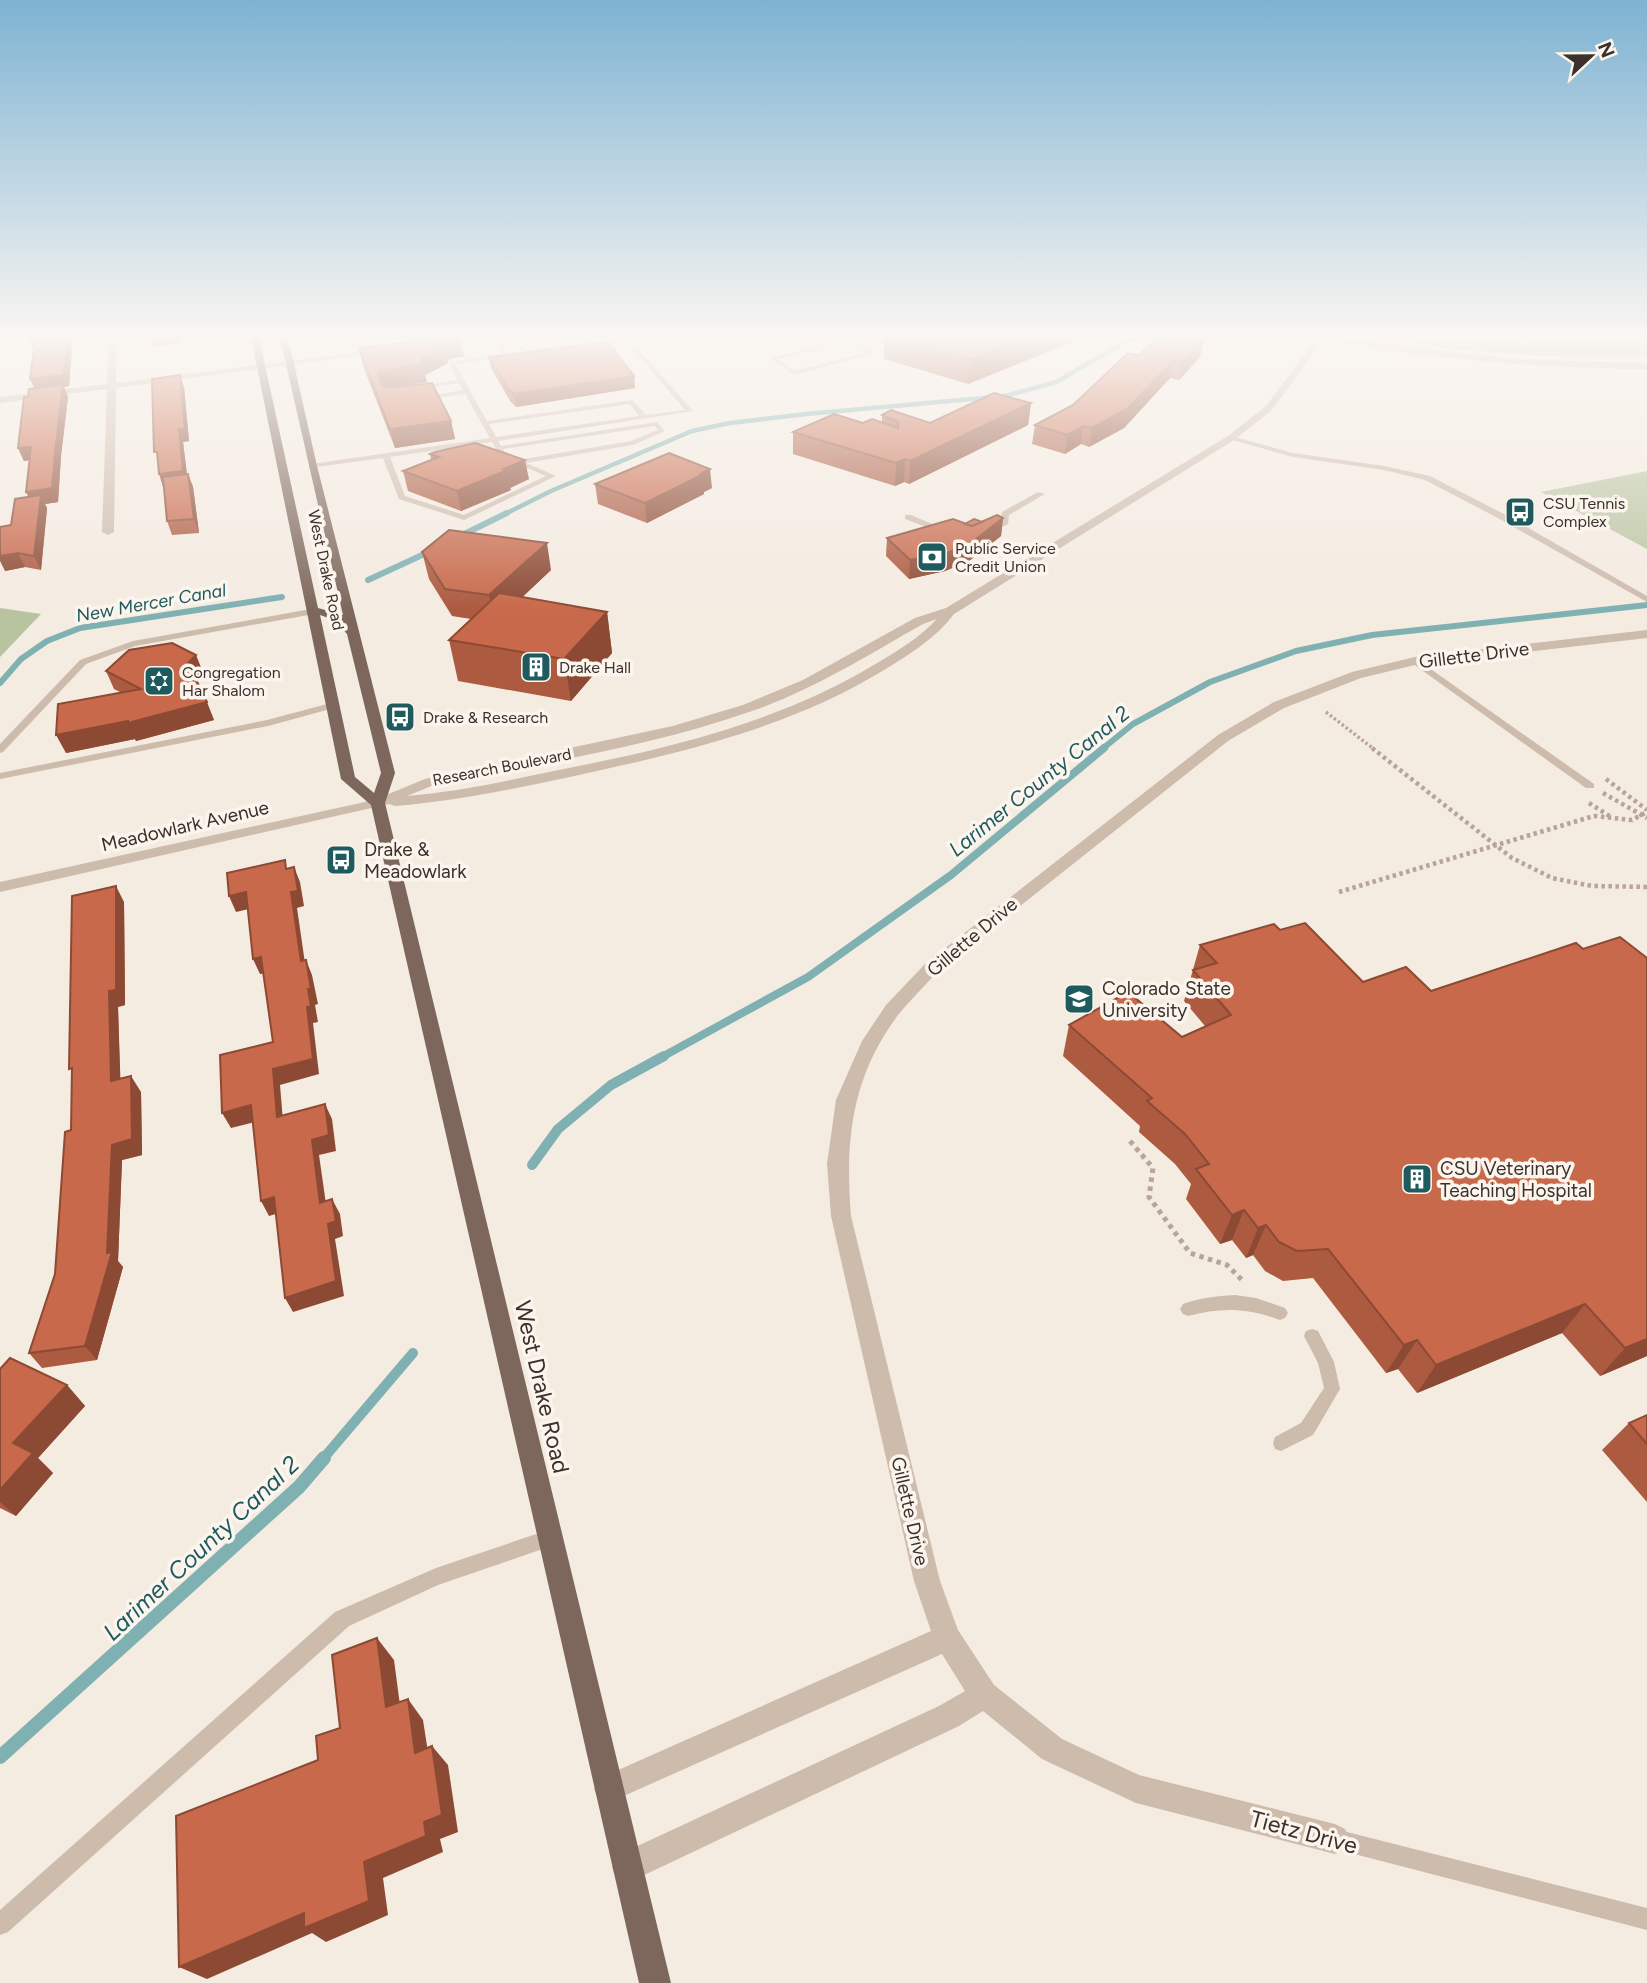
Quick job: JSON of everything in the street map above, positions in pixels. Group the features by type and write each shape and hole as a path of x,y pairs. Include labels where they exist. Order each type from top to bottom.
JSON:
{"main road":[{"name":"West Drake Road","path":"273,426 348,779 377,803"},
{"name":"West Drake Road","path":"304,426 388,773 377,803 655,1983"},
{"path":"311,612 336,615 345,622 355,637"}],"street":[{"path":"108,532 109,426"},
{"name":"Research Boulevard","path":"377,803 430,782 676,730 748,708 807,683 919,621 950,611 1231,438 1247,426"},
{"name":"Research Boulevard","path":"377,803 456,796 682,747 768,721 831,695 872,673 938,628 950,611"},
{"name":"Gillette Drive","path":"984,1695 947,1638 927,1581 841,1216 837,1164 846,1100 868,1046 892,1010 932,967 1223,738 1279,705 1357,675 1415,661 1647,634"},
{"name":"Meadowlark Avenue","path":"0,887 377,803"},
{"path":"608,1789 947,1638"},
{"path":"627,1867 949,1716 984,1695"},
{"name":"Tietz Drive","path":"984,1695 1052,1749 1136,1790 1335,1839"}],"lane":[{"path":"386,456 402,497 464,518 552,475 499,454 485,426"},
{"path":"312,466 590,426"},
{"path":"499,454 649,426"},
{"path":"516,462 633,443 662,430 658,426"},
{"path":"1231,438 1293,455 1384,468 1427,478 1499,515 1643,597"},
{"path":"396,481 408,477"},
{"path":"982,534 1005,522 1005,514 1041,494"},
{"path":"908,517 958,536"},
{"path":"0,750 83,662 133,644 311,612"},
{"path":"1415,661 1590,786"},
{"path":"0,776 268,723 331,706"},
{"path":"1188,1309 1217,1301 1253,1303 1280,1312"},
{"path":"1281,1443 1307,1429 1332,1388 1326,1362 1312,1336"},
{"path":"0,1924 342,1619 436,1577 551,1538"},
{"name":"Tietz Drive","path":"1335,1839 1647,1919"}],"path":[{"path":"1326,712 1512,859 1552,878 1592,886 1647,887"},
{"path":"1590,786 1646,815"},
{"path":"1339,892 1594,817 1632,820 1646,815"},
{"path":"1130,1142 1153,1168 1149,1198 1190,1253 1227,1265 1246,1283 1253,1303"}],"green space":[{"path":"1647,471 1647,549 1541,492"},
{"path":"0,608 41,614 0,657"}],"building":[{"path":"21,426 58,426 52,488 26,492 31,447 18,448"},
{"path":"153,426 185,426 185,429 179,429 183,471 159,474 157,452 154,452"},
{"path":"389,426 416,426 390,429"},
{"path":"808,426 891,426 898,428 898,426 984,426 910,461 905,459 896,463 793,432"},
{"path":"1037,426 1097,426 1092,428 1083,426 1067,435"},
{"path":"475,443 525,460 457,491 403,471 439,457 430,454 435,452"},
{"path":"669,453 710,469 645,503 595,484"},
{"path":"188,474 194,519 167,521 163,477"},
{"path":"41,495 34,556 18,553 0,556 0,527 11,525 15,499"},
{"path":"997,515 1003,518 971,543 947,553 910,560 887,538 953,519 972,526"},
{"path":"974,519 982,522 972,526 965,524"},
{"path":"449,530 547,543 489,595 445,589 422,552"},
{"path":"499,593 607,612 564,659 449,640"},
{"path":"172,643 196,655 188,663 207,702 128,723 56,735 58,704 141,689 106,671 129,650"},
{"path":"285,860 286,869 294,867 298,891 291,892 301,961 306,960 311,989 308,989 311,1006 307,1007 313,1059 273,1069 277,1117 325,1104 329,1135 312,1140 320,1203 332,1199 336,1221 328,1224 336,1281 285,1298 274,1197 261,1201 251,1105 222,1113 220,1055 273,1042 261,957 253,959 246,892 229,896 227,873"},
{"path":"116,886 116,990 109,991 111,1081 131,1076 132,1139 112,1145 107,1253 112,1252 85,1346 29,1353 55,1274 65,1132 71,1130 72,1068 69,1069 72,896"},
{"name":"CSU Veterinary Teaching Hospital","path":"1305,923 1363,982 1406,967 1431,991 1576,943 1583,949 1620,937 1647,958 1647,1339 1625,1348 1585,1304 1436,1365 1417,1340 1404,1345 1328,1249 1297,1251 1279,1242 1266,1225 1258,1228 1244,1210 1232,1215 1196,1169 1209,1164 1185,1134 1147,1101 1152,1098 1069,1025 1128,992 1182,1037 1231,1015 1193,970 1217,963 1200,945 1274,924 1280,930"},
{"path":"10,1358 67,1385 13,1443 33,1453 0,1490 0,1369"},
{"path":"1647,1415 1647,1444 1629,1423"},
{"path":"377,1638 386,1707 408,1699 415,1753 432,1746 442,1815 424,1822 426,1836 364,1862 369,1901 304,1928 304,1913 179,1967 176,1816 318,1760 316,1736 340,1728 332,1655"}],"waterway":[{"name":"New Mercer Canal","path":"507,513 551,491 692,431 718,426"},
{"name":"New Mercer Canal","path":"458,537 507,513"},
{"name":"New Mercer Canal","path":"503,515 507,513"},
{"name":"New Mercer Canal","path":"368,580 433,550"},
{"name":"New Mercer Canal","path":"0,683 21,659 47,641 80,628 282,597"},
{"name":"Larimer County Canal 2","path":"1101,750 1133,724 1210,682 1296,651 1372,635 1647,605"},
{"name":"Larimer County Canal 2","path":"660,1058 808,977 951,875 1104,748"},
{"name":"Larimer County Canal 2","path":"532,1165 558,1129 611,1085 664,1056"},
{"name":"Larimer County Canal 2","path":"322,1460 413,1353"},
{"name":"Larimer County Canal 2","path":"0,1757 299,1487 324,1458"}],"place":[{"name":"CSU Tennis Complex","path":"1520,512"},
{"name":"Public Service Credit Union","path":"932,557"},
{"name":"Drake Hall","path":"536,667"},
{"name":"Congregation Har Shalom","path":"159,681"},
{"name":"Drake & Research","path":"400,717"},
{"name":"Drake & Meadowlark","path":"341,860"},
{"name":"Colorado State University","path":"1079,999"},
{"name":"CSU Veterinary Teaching Hospital","path":"1417,1179"}]}
